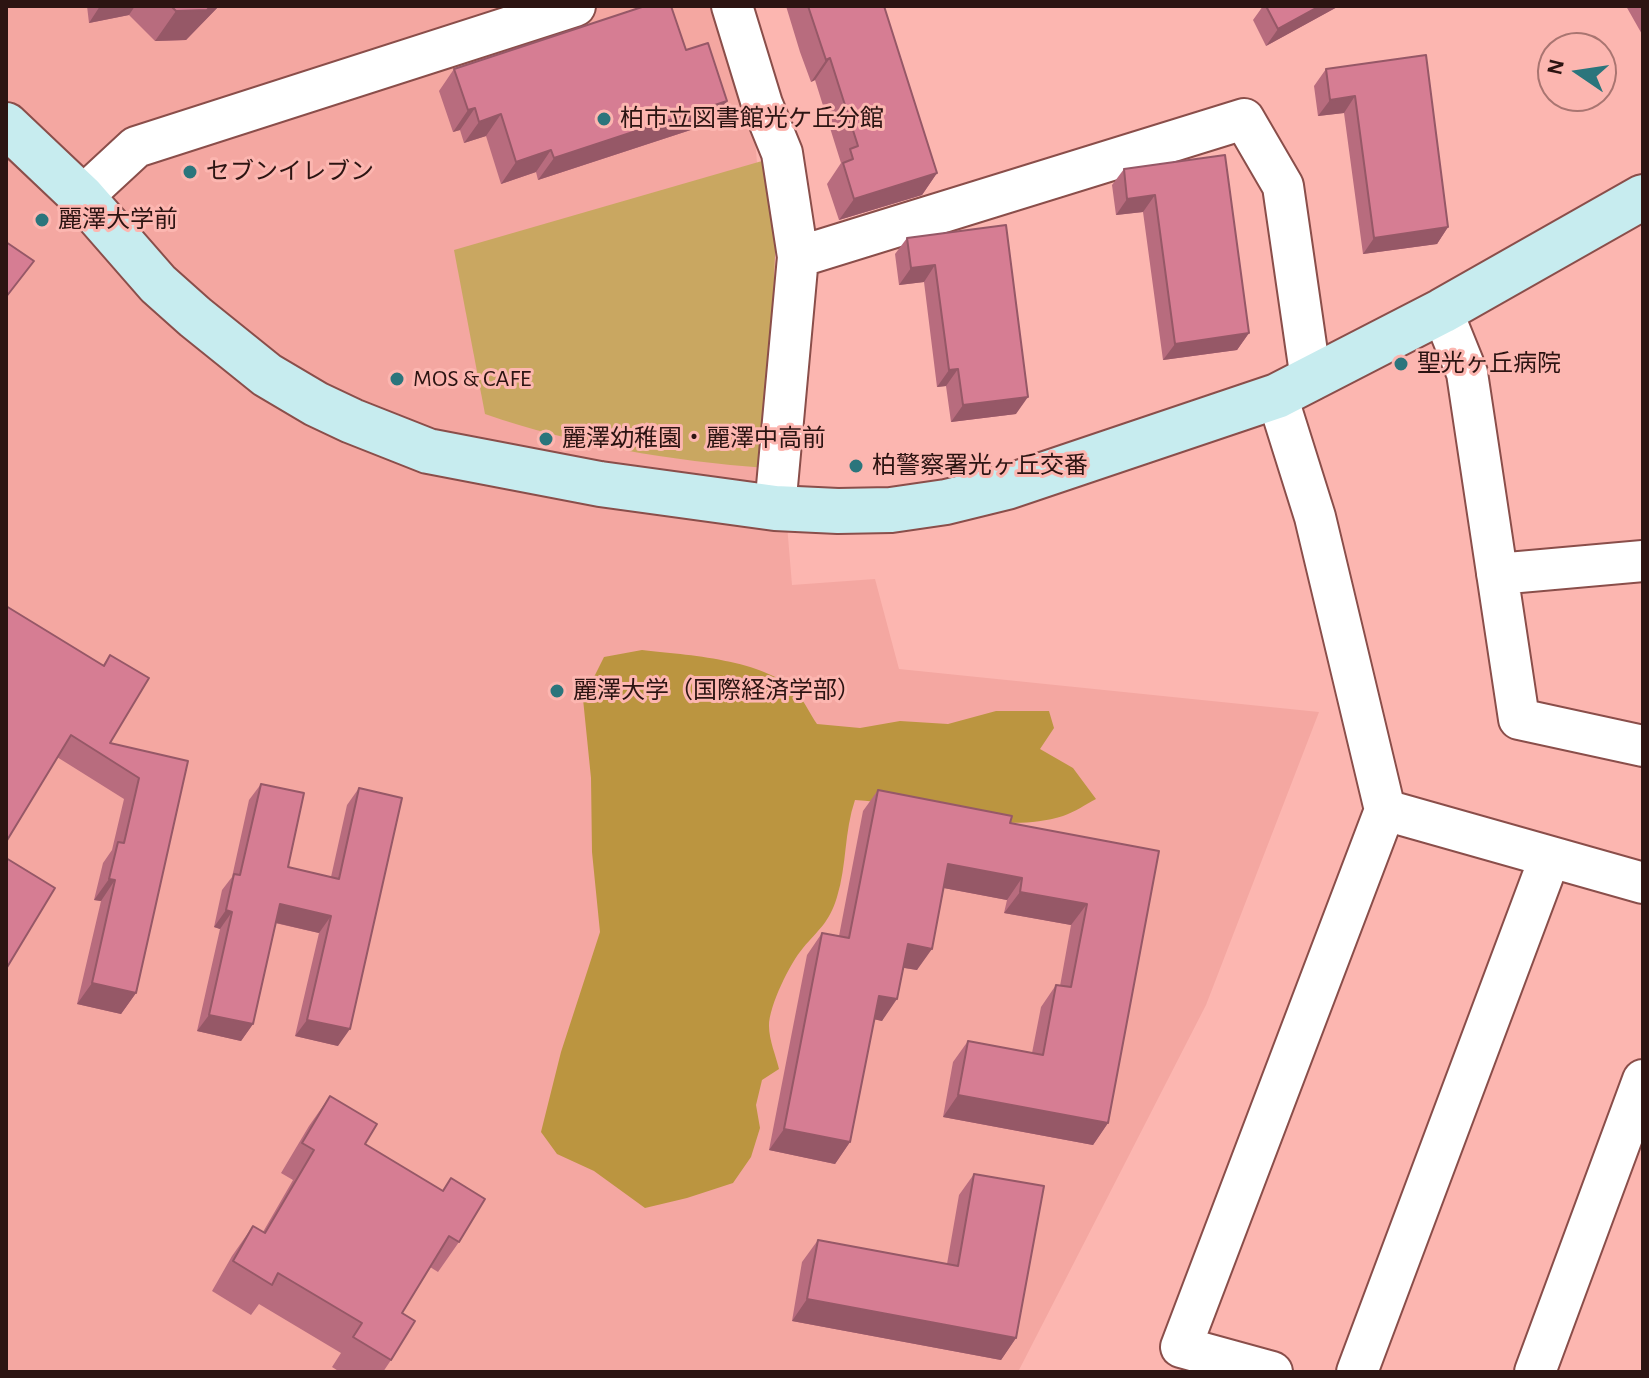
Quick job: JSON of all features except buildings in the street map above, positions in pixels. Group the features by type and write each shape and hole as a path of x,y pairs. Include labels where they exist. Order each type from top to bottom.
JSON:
{"street":[{"path":"82,197 136,147 575,6"},
{"path":"732,6 762,104 782,153 798,257 775,508"},
{"path":"798,257 1244,119 1283,186 1294,388 1315,517 1385,810 1181,1347 1272,1372"},
{"path":"6,125 82,197 158,284 195,317 267,375 352,421 428,451 600,484 775,508 838,511 891,510 946,502 1007,487 1294,388 1442,311 1643,197"},
{"path":"1442,311 1467,373 1519,719 1643,746"},
{"path":"1497,574 1643,561"},
{"path":"1385,810 1643,883"},
{"path":"1357,1372 1550,857"},
{"path":"1535,1372 1643,1080"}],"shaded area":[{"name":"麗澤大学（国際経済学部）","path":"6,6 744,6 792,585 875,579 899,669 1319,712 1206,1005 1018,1372 6,1372"},
{"path":"762,161 776,233 766,468 624,450 554,435 485,414 454,250"},
{"path":"642,650 724,661 766,673 797,693 817,724 860,728 900,721 948,724 996,711 1049,711 1054,728 1040,749 1073,768 1096,799 1063,816 1011,823 855,800 834,906 792,964 772,1007 769,1031 779,1069 762,1080 756,1105 760,1128 751,1157 733,1183 645,1208 594,1171 557,1154 541,1132 561,1052 600,932 583,699 604,657"}],"place":[{"name":"柏市立図書館光ケ丘分館","path":"604,119"},
{"name":"セブンイレブン","path":"190,172"},
{"name":"麗澤大学前","path":"42,220"},
{"name":"聖光ヶ丘病院","path":"1401,364"},
{"name":"MOS & CAFE","path":"397,379"},
{"name":"麗澤幼稚園・麗澤中高前","path":"546,439"},
{"name":"柏警察署光ヶ丘交番","path":"856,466"},
{"name":"麗澤大学（国際経済学部）","path":"557,691"}]}
